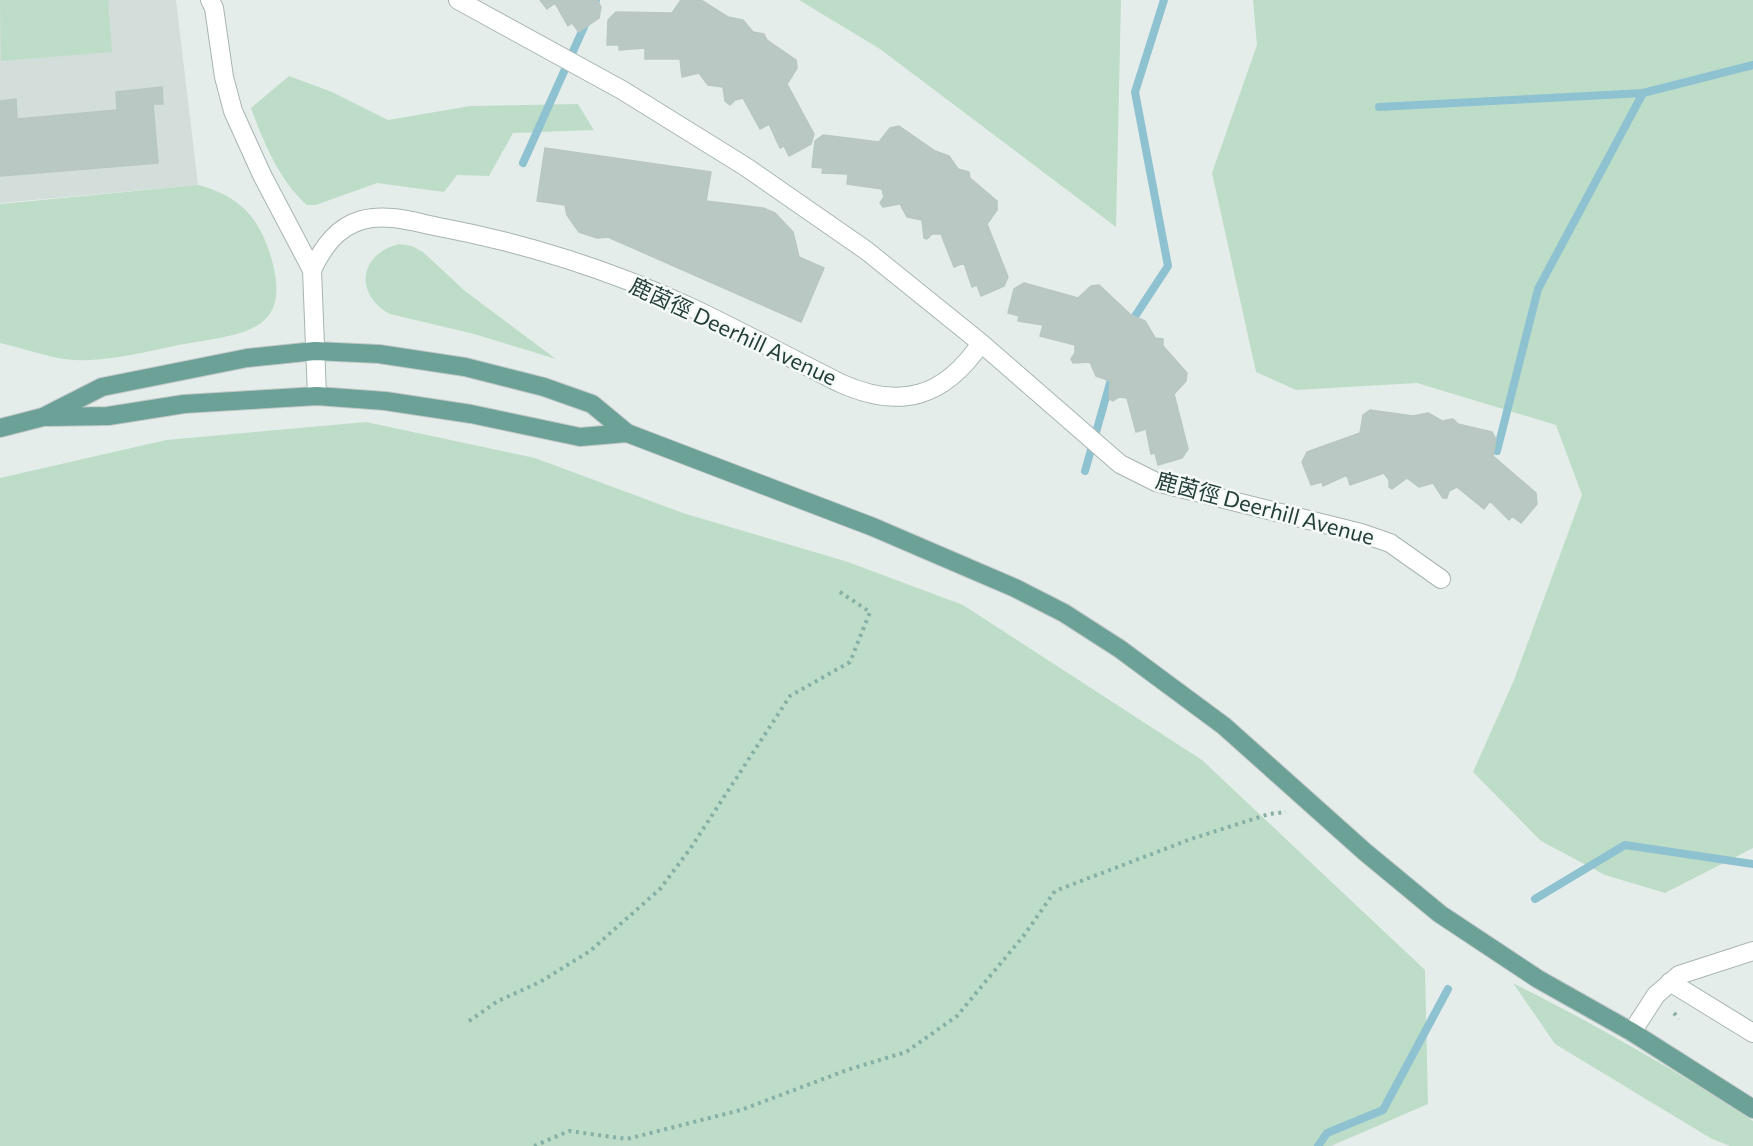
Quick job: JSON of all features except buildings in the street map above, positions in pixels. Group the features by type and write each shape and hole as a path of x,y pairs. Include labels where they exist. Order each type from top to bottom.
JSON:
{"main road":[{"path":"0,428 43,417 102,387 247,358 315,351 410,358 509,376 592,404 627,433 873,527 1015,588 1064,613 1120,649 1224,726 1374,860 1440,914 1538,979 1632,1032 1753,1109"},
{"path":"43,417 108,416 184,404 317,396 385,400 471,414 580,437 627,433"}],"street":[{"name":"鹿茵徑 Deerhill Avenue","path":"458,0 622,90 747,167 867,251 981,343 1120,464 1167,485 1361,533 1390,543 1441,579"},
{"path":"214,3 218,43 233,111 257,165 312,270 317,396"},
{"name":"鹿茵徑 Deerhill Avenue","path":"312,270 320,253 331,238 362,220 379,217 457,230 575,262 632,283 688,307 840,383 865,394 892,398 920,394 945,383 966,366 981,343"},
{"path":"1632,1032 1656,995 1670,982 1691,970 1717,964 1753,951"},
{"path":"1670,982 1753,1033"}],"path":[{"path":"469,1021 590,951 660,889 690,849 789,696 850,662 870,612 837,590"},
{"path":"534,1146 569,1131 627,1139 741,1110 847,1070 906,1052 957,1016 1025,934 1055,891 1191,839 1269,814 1291,811"}],"shaded area":[{"path":"0,0 176,0 198,185 0,203"}],"green space":[{"path":"0,0 108,0 112,52 1,61"},
{"path":"799,0 1121,0 1116,227 880,49"},
{"path":"1253,0 1753,0 1753,848 1665,893 1605,875 1541,841 1473,772 1514,680 1582,495 1556,425 1417,383 1296,390 1256,372 1212,173 1257,45"},
{"path":"289,76 332,92 388,120 470,106 578,104 594,130 513,133 489,176 457,175 444,192 377,183 316,205 307,205 297,196 281,173 267,147 251,108"},
{"path":"198,185 222,194 242,207 263,236 276,277 276,299 269,315 257,326 221,338 98,360 57,358 0,343 0,204"},
{"path":"399,244 412,246 423,252 465,291 556,359 474,334 390,314 378,306 366,286 369,265 386,249"},
{"path":"366,422 535,458 683,513 848,562 963,605 1202,760 1425,970 1428,1104 1331,1146 0,1146 0,478 166,440"},
{"path":"1513,983 1635,1049 1753,1121 1753,1146 1730,1146 1712,1139 1555,1044"}],"waterway":[{"path":"523,163 596,0"},
{"path":"1130,324 1168,266 1135,92 1164,0"},
{"path":"1379,107 1643,93 1753,65"},
{"path":"1497,451 1538,289 1643,93"},
{"path":"1085,471 1112,376"},
{"path":"1535,899 1625,845 1753,864"},
{"path":"1318,1146 1327,1133 1383,1110 1448,989"}]}
